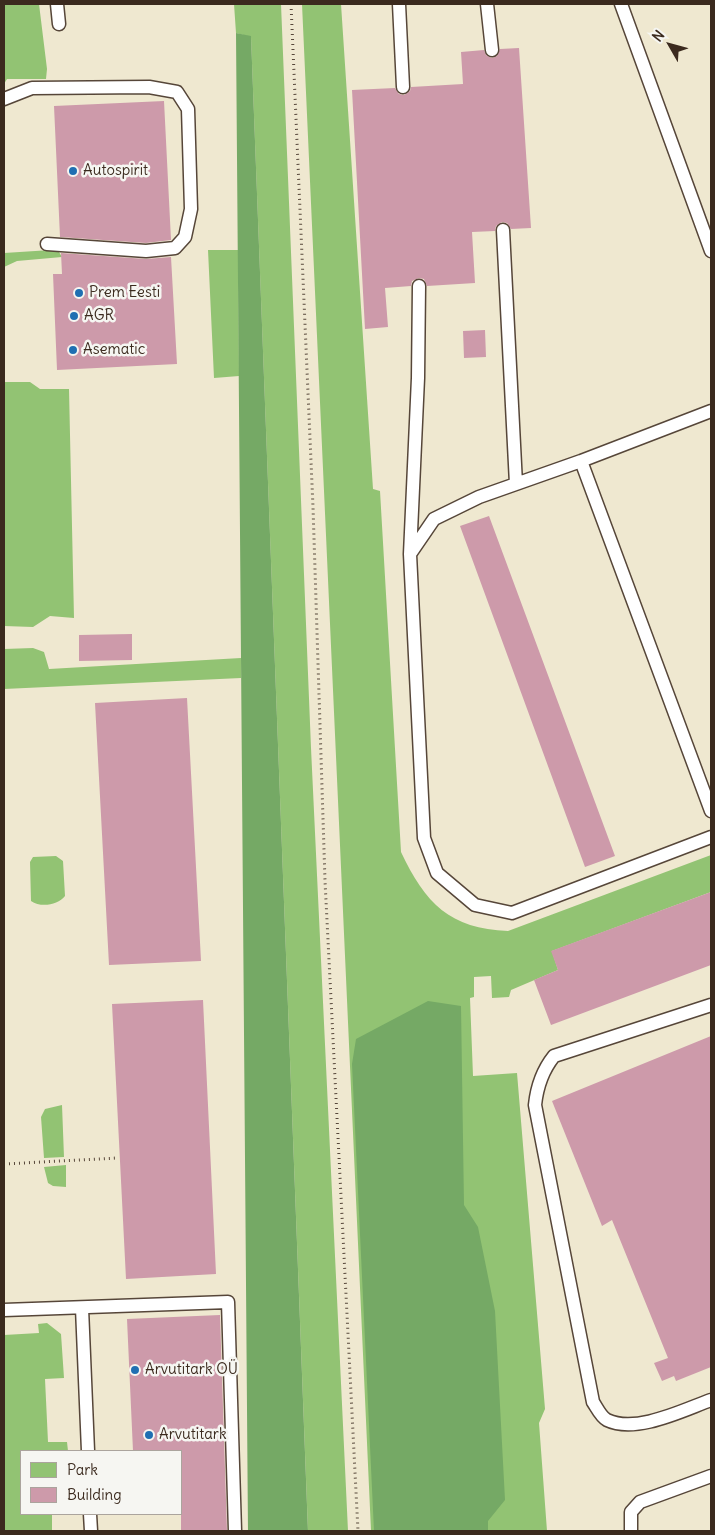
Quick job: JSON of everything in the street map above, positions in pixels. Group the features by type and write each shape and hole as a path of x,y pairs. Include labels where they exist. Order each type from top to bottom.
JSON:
{"lane":[{"path":"57,4 59,24"},
{"path":"399,4 403,87"},
{"path":"487,4 492,50"},
{"path":"621,4 711,252"},
{"path":"4,99 32,88 149,87 177,92 188,109 191,209 185,236 175,248 146,251 47,244"},
{"path":"503,230 516,484"},
{"path":"419,286 418,378 410,554 424,838 438,872 475,905 512,914 711,837"},
{"path":"410,554 434,519 479,497 581,461 711,411"},
{"path":"581,461 711,810"},
{"path":"711,1005 554,1056 546,1066 536,1086 535,1105 593,1402 605,1419 622,1425 650,1421 711,1400"},
{"path":"4,1310 228,1302 235,1531"},
{"path":"82,1308 88,1450"},
{"path":"631,1531 631,1512 640,1502 711,1476"},
{"path":"90,1515 91,1531"}],"path":[{"path":"291,4 311,468 325,882 358,1531"},
{"path":"4,1164 117,1158"}],"green space":[{"path":"4,4 39,4 47,69 46,79 7,79 4,84"},
{"path":"234,4 281,4 311,748 348,1531 308,1531 251,37 236,33"},
{"path":"302,4 341,4 373,489 380,491 401,852 420,886 442,910 455,919 470,925 508,931 711,855 711,892 552,951 558,970 511,990 509,997 492,998 491,976 474,977 474,997 470,998 473,1076 517,1073 545,1409 539,1423 547,1531 371,1531"},
{"path":"236,33 251,36 308,1531 248,1531"},
{"path":"51,250 59,252 62,257 17,261 4,267 4,253"},
{"path":"208,250 238,250 239,376 214,378"},
{"path":"4,382 30,382 40,389 69,389 74,618 50,616 33,627 4,626"},
{"path":"33,648 44,652 49,669 241,658 241,678 4,689 4,649"},
{"path":"56,856 63,861 65,896 58,902 44,905 31,901 30,862 33,857"},
{"path":"428,1001 461,1006 464,1205 478,1227 495,1311 505,1500 488,1521 488,1531 374,1531 352,1064 356,1039"},
{"path":"62,1105 64,1157 44,1158 41,1117 45,1109"},
{"path":"66,1165 66,1187 53,1186 48,1183 44,1167"},
{"path":"47,1323 61,1334 64,1378 45,1379 48,1442 67,1442 68,1450 20,1450 20,1515 52,1515 52,1531 4,1531 4,1335 39,1333 38,1324"}],"building":[{"path":"519,48 531,228 511,229 507,223 502,222 496,226 495,231 472,232 475,283 427,286 424,279 419,278 412,281 411,286 385,288 388,327 365,329 352,90 395,88 399,94 404,95 410,91 411,87 463,84 461,52 484,50 486,55 492,58 497,56 500,49"},
{"path":"164,101 171,240 146,243 60,237 54,106"},
{"path":"61,253 146,259 171,257 177,364 57,370 53,274 62,274"},
{"path":"485,330 486,357 464,358 463,331"},
{"path":"489,516 615,856 585,867 460,526"},
{"path":"132,634 132,660 79,661 79,635"},
{"path":"187,698 201,961 109,965 95,703"},
{"path":"711,892 711,965 551,1025 534,980 558,970 551,951"},
{"path":"203,1000 216,1274 126,1279 112,1004"},
{"path":"711,1036 711,1367 676,1381 674,1376 662,1381 654,1363 668,1358 612,1220 602,1226 552,1101"},
{"path":"220,1315 227,1531 181,1531 182,1450 133,1450 127,1319"}],"place":[{"name":"Autospirit","path":"73,171"},
{"name":"Prem Eesti","path":"79,293"},
{"name":"AGR","path":"74,316"},
{"name":"Asematic","path":"73,350"},
{"name":"Arvutitark OÜ","path":"135,1370"},
{"name":"Arvutitark","path":"149,1435"}]}
